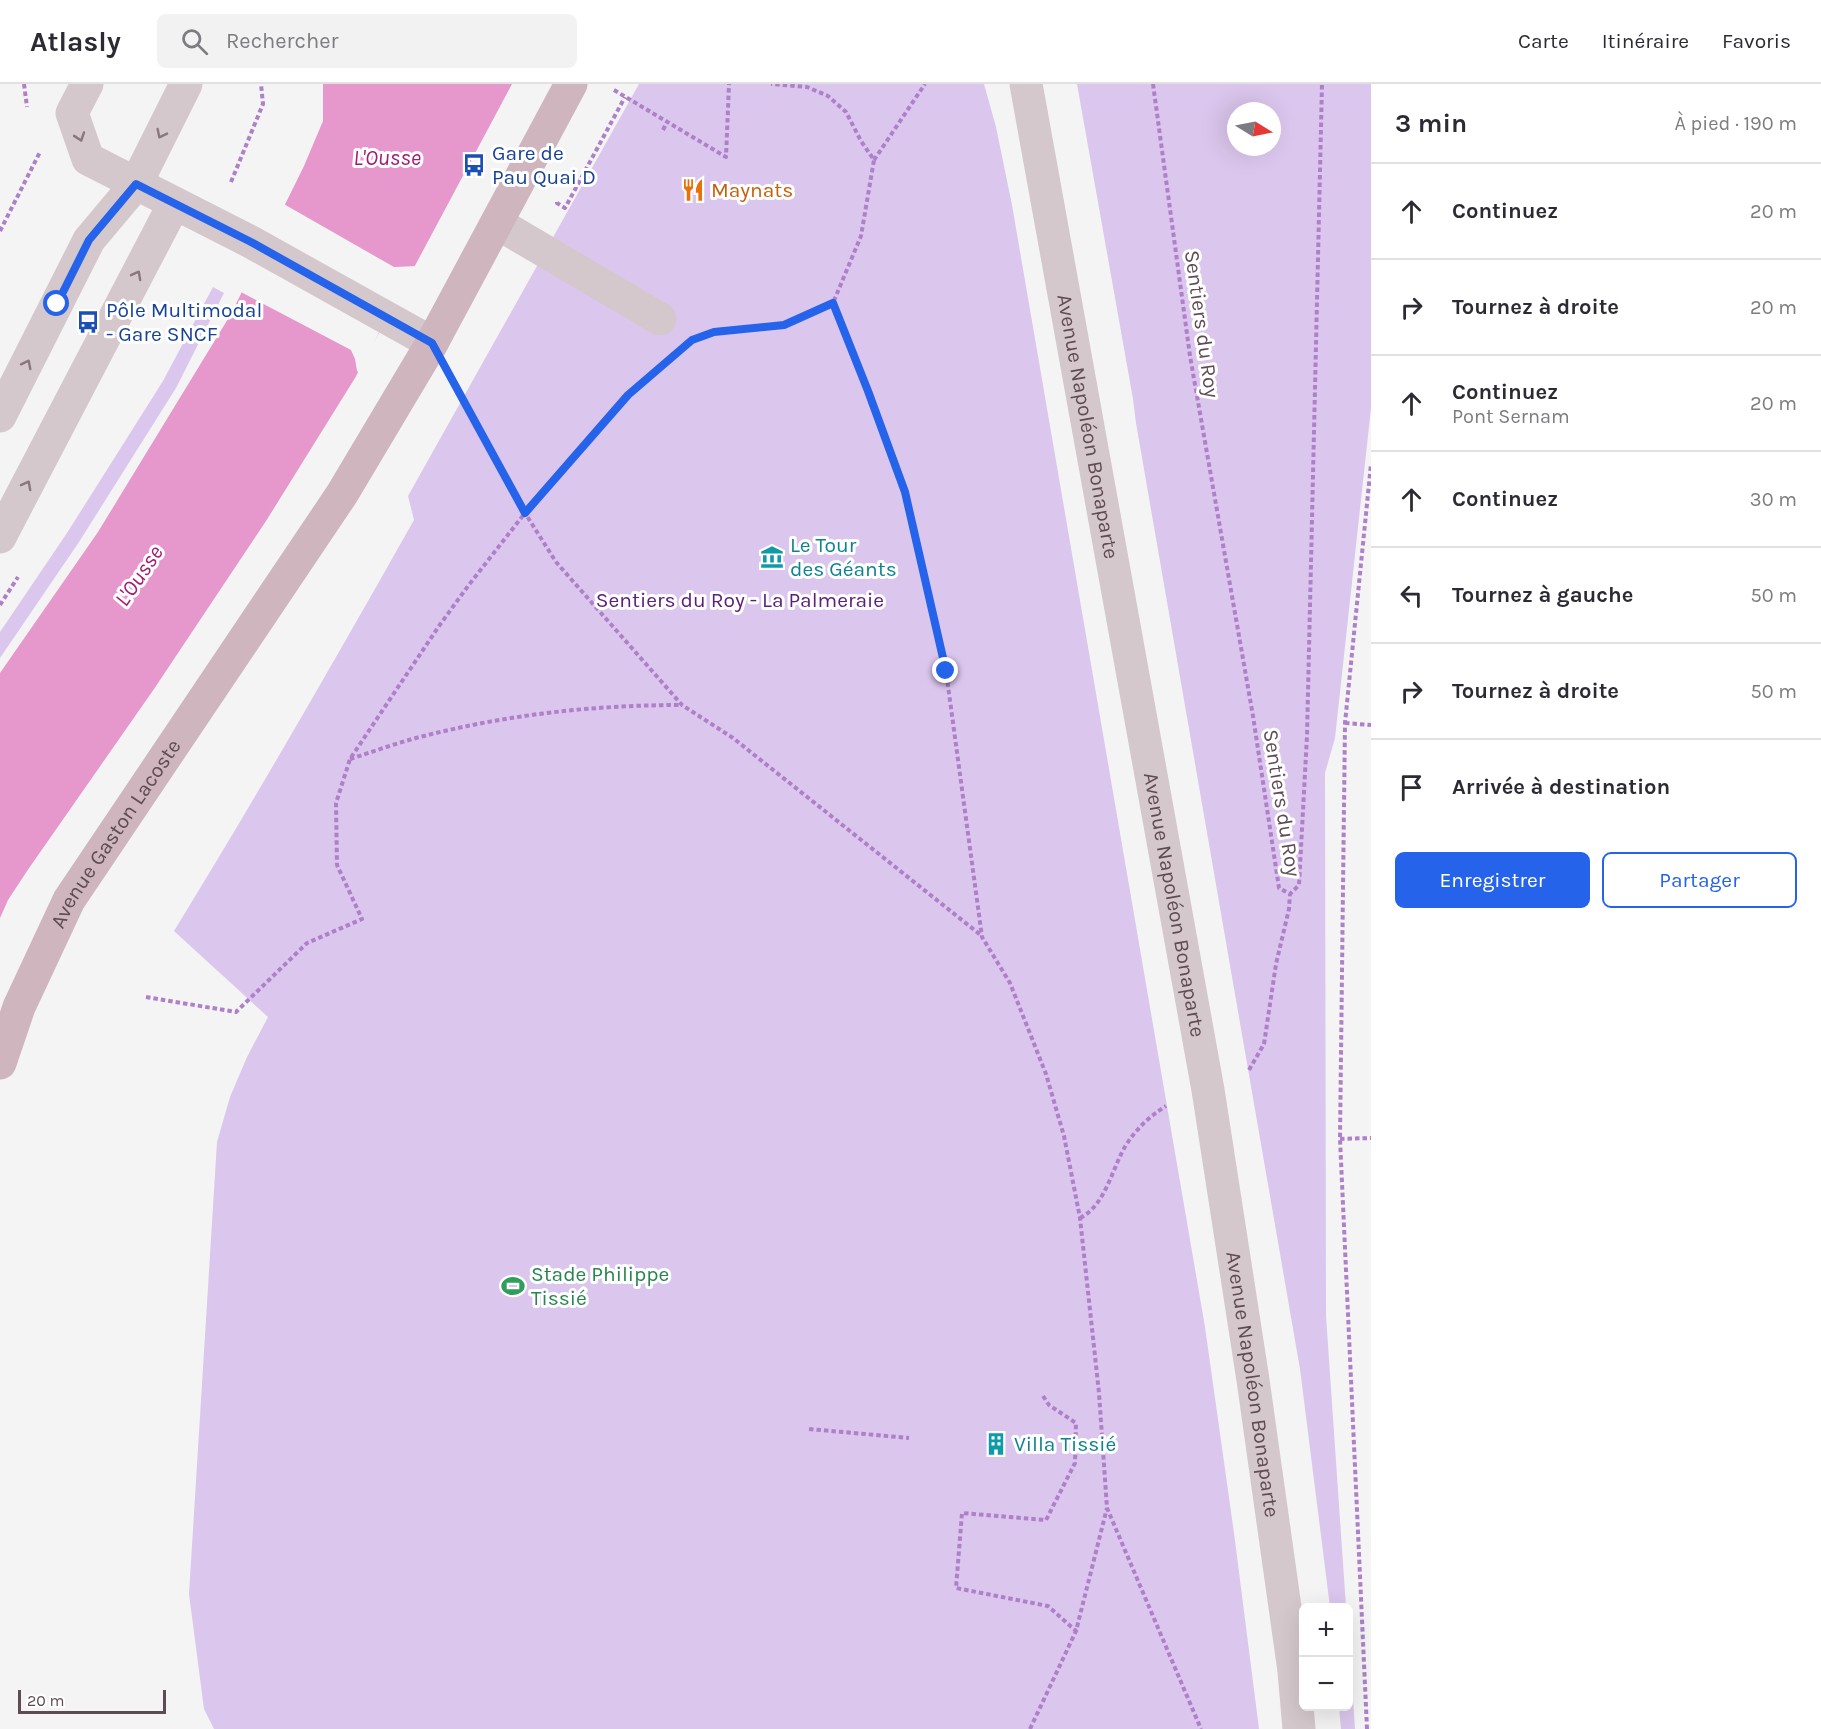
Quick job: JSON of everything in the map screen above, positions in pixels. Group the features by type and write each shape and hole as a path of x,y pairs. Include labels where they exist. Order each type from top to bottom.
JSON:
{"main road":[{"name":"Avenue Gaston Lacoste","path":"0,1063 19,1007 69,900 342,494 432,343 571,84"}],"street":[{"path":"87,84 72,113 88,159 251,242 432,343"},
{"path":"0,416 89,240 136,184 186,84"},
{"name":"Avenue Napoléon Bonaparte","path":"1026,84 1208,1090 1253,1380 1294,1671 1299,1729"},
{"path":"0,537 174,204"},
{"path":"497,223 660,320"}],"path":[{"path":"231,182 263,104 261,84"},
{"path":"562,193 557,203 565,208 624,96 726,157 729,84"},
{"path":"771,84 807,87 828,96 846,112 874,160"},
{"path":"692,340 714,332 784,325 833,303 861,236 874,160 925,84"},
{"name":"Sentiers du Roy","path":"1153,84 1190,356 1253,716 1279,888 1290,894 1299,885 1307,736 1322,84"},
{"path":"663,130 667,122"},
{"path":"0,231 41,151"},
{"path":"833,303 905,492 946,671 982,937"},
{"path":"432,343 525,513 556,562 682,705 734,738 982,937 1010,983 1046,1074 1064,1136 1080,1218 1099,1393 1107,1508 1076,1631 1030,1729"},
{"path":"146,997 236,1012 307,943 362,919 338,865 336,803 350,759 439,626 525,513 628,395 674,355"},
{"path":"1367,1729 1340,1138 1345,723 1371,465"},
{"path":"350,759 415,738 491,721 574,708 682,705"},
{"path":"1345,723 1371,725"},
{"path":"1080,1218 1088,1214 1097,1203 1126,1145 1145,1120 1166,1106 1247,1074 1264,1044 1275,964 1289,909 1290,894"},
{"path":"1340,1138 1371,1138"},
{"path":"1043,1396 1049,1405 1076,1423 1075,1463 1046,1520 962,1513 956,1588 1048,1606 1076,1631"},
{"path":"809,1429 909,1438"},
{"path":"1107,1508 1201,1729"}],"green space":[{"name":"Sentiers du Roy - La Palmeraie","path":"639,84 984,84 996,127 1012,205 1205,1327 1259,1729 214,1729 204,1709 189,1594 217,1142 230,1097 247,1057 268,1017 174,931 296,727 414,520 408,496"},
{"path":"1077,84 1371,84 1371,408 1335,738 1325,773 1326,1316 1346,1603 1329,1603 1300,1369"},
{"path":"213,287 224,293 176,388 79,542 0,658 0,632 67,533 163,381"},
{"path":"1353,1699 1355,1729 1341,1729 1339,1711 1353,1711"}],"water":[{"name":"L'Ousse","path":"323,84 512,84 355,378 266,521 154,689 27,871 8,900 0,918 0,673 98,532 231,314 304,166 323,121"}],"pier":[{"path":"282,203 394,267 417,266 397,303 386,317 360,374 351,350 239,291"}],"place":[{"name":"Gare de Pau Quai D","path":"474,165"},
{"name":"Maynats","path":"693,190"},
{"name":"Pôle Multimodal - Gare SNCF","path":"88,322"},
{"name":"Le Tour des Géants","path":"772,557"},
{"name":"Stade Philippe Tissié","path":"513,1286"},
{"name":"Villa Tissié","path":"996,1444"}],"route":[{"path":"57,304 89,240 136,184 251,242 432,343 525,513 628,395 692,340 714,332 784,325 833,303 905,492 946,671"}]}
